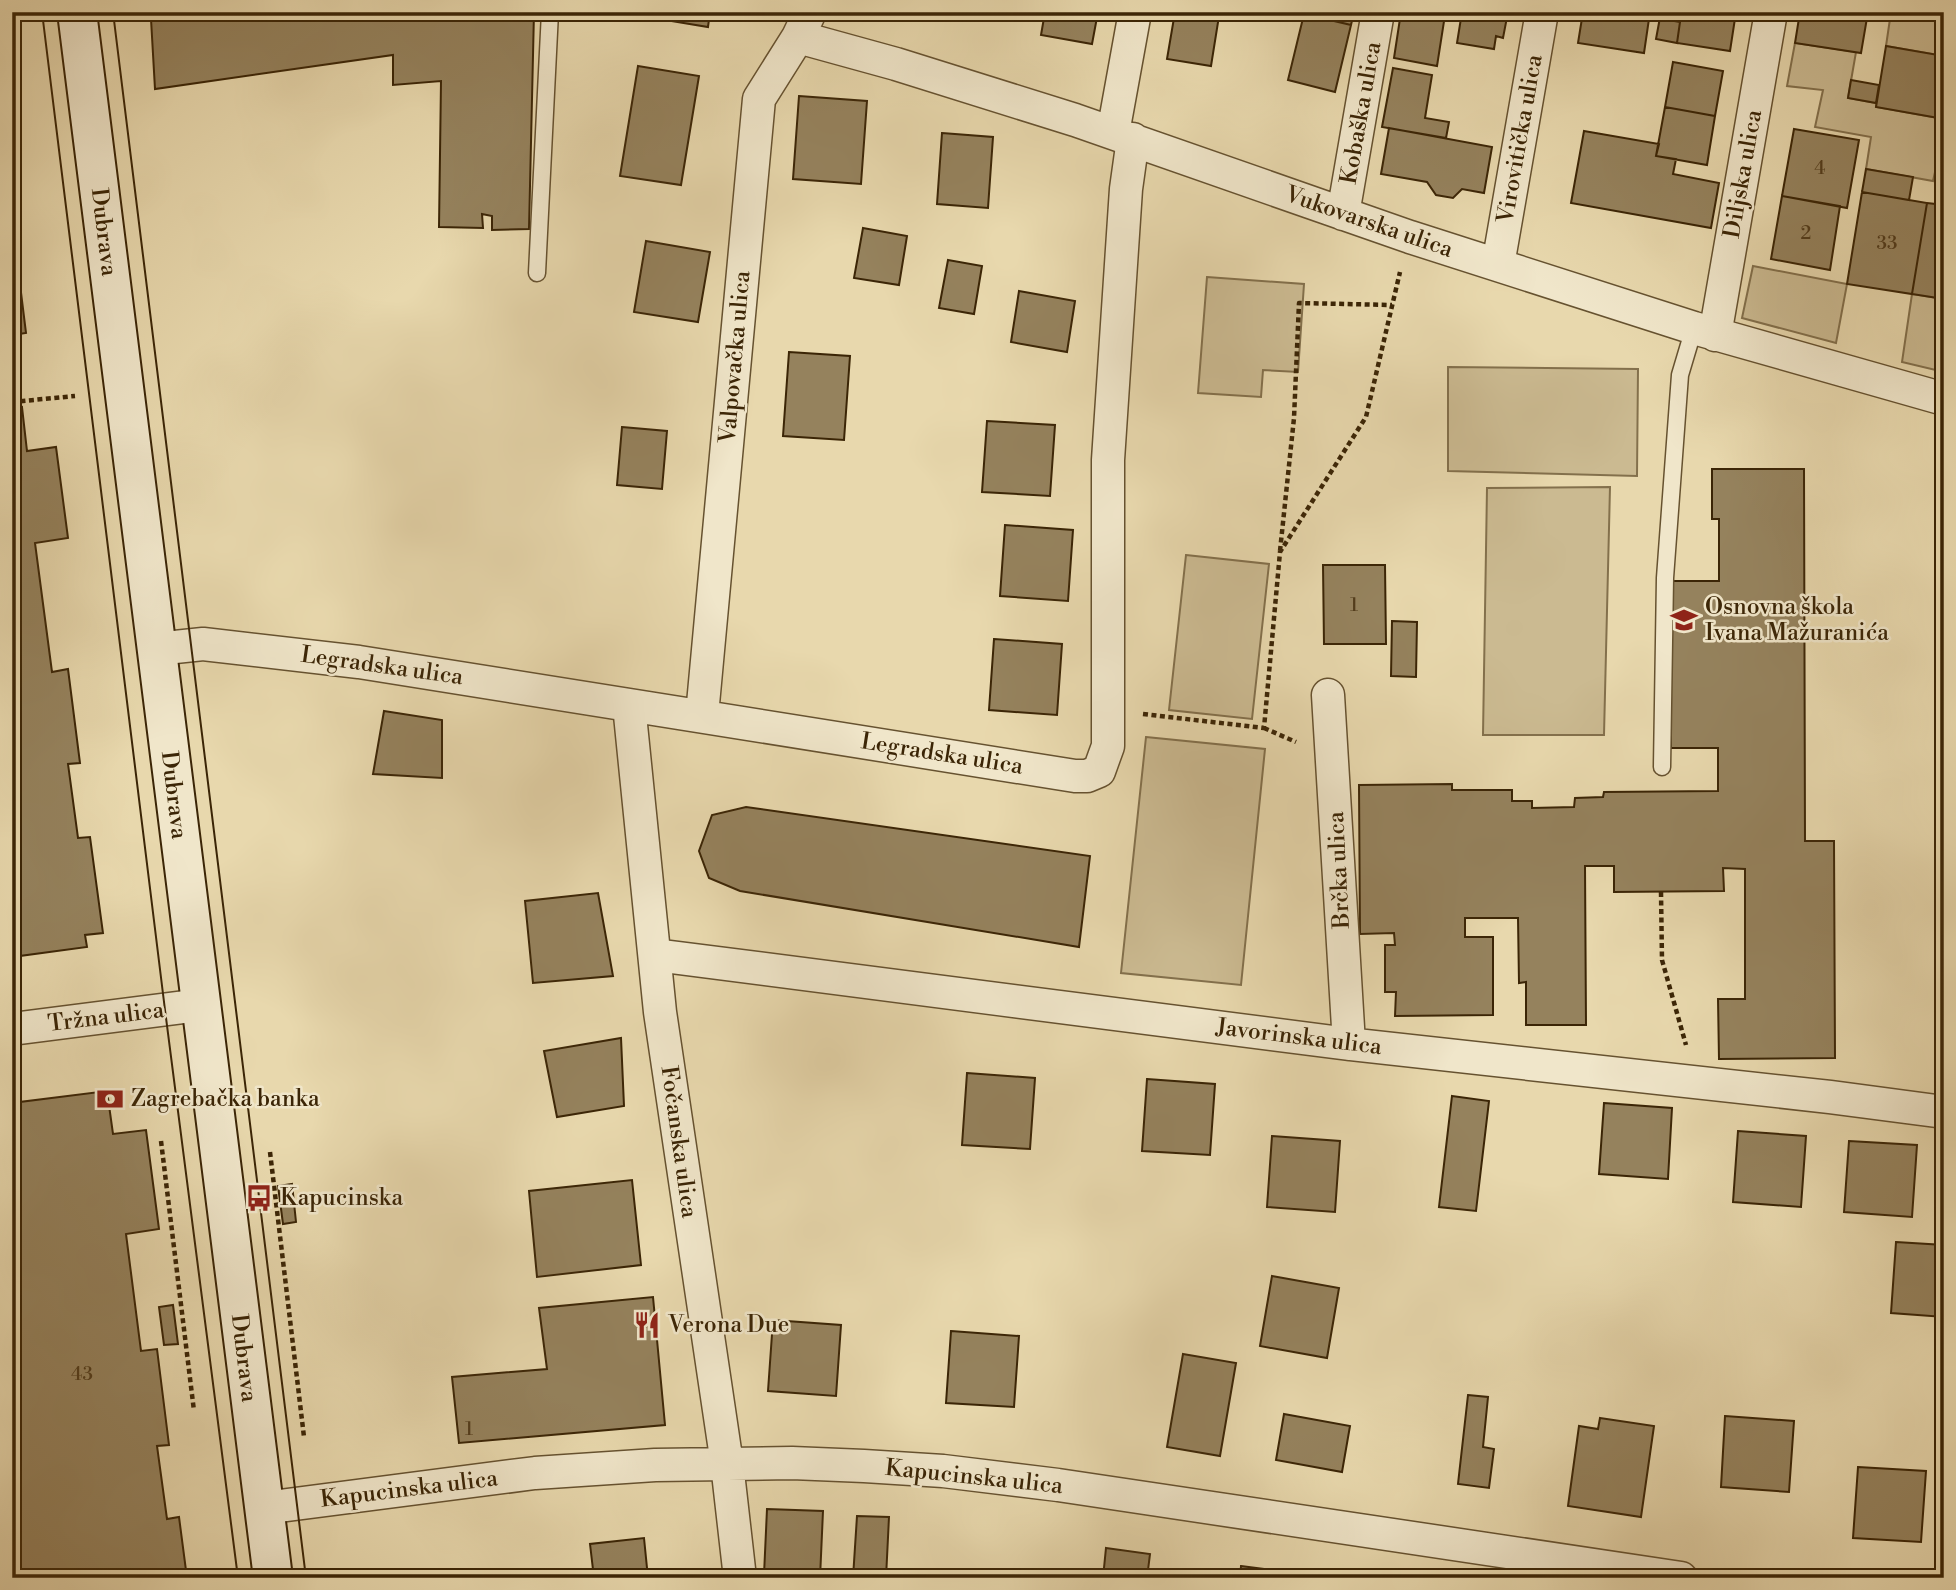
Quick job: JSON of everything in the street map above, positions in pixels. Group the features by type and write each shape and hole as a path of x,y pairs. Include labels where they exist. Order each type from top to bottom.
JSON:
{"main road":[{"name":"Dubrava","path":"77,12 273,1578"}],"street":[{"name":"Legradska ulica","path":"156,649 203,644 293,653 1087,776 1099,771 1108,746 1108,460 1126,189 1123,136 1135,12"},
{"name":"Kobaška ulica","path":"1343,214 1378,12"},
{"name":"Virovitička ulica","path":"1498,265 1542,12"},
{"name":"Diljska ulica","path":"1705,332 1771,12"},
{"name":"Vukovarska ulica","path":"804,24 896,64 1123,136 1343,214 1498,265 1705,332 1944,399"},
{"name":"Valpovačka ulica","path":"702,715 759,99 804,24"},
{"name":"Brčka ulica","path":"1328,695 1349,1044"},
{"name":"Fočanska ulica","path":"629,705 660,1012 727,1464 740,1578"},
{"name":"Javorinska ulica","path":"655,955 1349,1044 1944,1112"},
{"name":"Tržna ulica","path":"12,1029 200,1005"},
{"name":"Kapucinska ulica","path":"264,1508 535,1474 656,1465 792,1463 943,1471 1058,1485 1681,1578"}],"lane":[{"path":"537,274 550,12"},
{"path":"1662,767 1665,579 1680,375 1705,332"}],"path":[{"path":"1280,552 1366,416 1402,261"},
{"path":"1108,734 1136,713 1264,728 1294,418 1299,303 1392,305"},
{"path":"12,402 75,396"},
{"path":"1661,892 1662,960 1689,1054"},
{"path":"161,1141 194,1411"},
{"path":"270,1152 304,1437"}],"shaded area":[{"path":"1891,12 1944,12 1944,56 1886,46"},
{"path":"1795,43 1856,52 1848,98 1876,103 1876,107 1944,119 1944,173 1935,172 1933,181 1866,169 1871,137 1815,127 1823,90 1787,86"},
{"path":"1753,266 1847,284 1836,343 1742,318"},
{"path":"1207,277 1304,284 1298,372 1263,370 1261,397 1198,393"},
{"path":"1912,294 1944,299 1944,372 1902,362"},
{"path":"1448,367 1638,369 1637,476 1448,471"},
{"path":"1610,487 1604,735 1483,735 1487,488"},
{"path":"1186,555 1269,564 1252,719 1169,710"},
{"path":"1146,737 1265,749 1241,985 1121,973"}],"building":[{"path":"165,12 534,12 529,229 492,230 492,216 482,214 483,228 439,227 441,81 393,85 393,55 155,89 151,19 165,18"},
{"path":"654,12 710,12 708,27 653,18"},
{"path":"1045,12 1098,12 1092,44 1041,35"},
{"path":"1175,12 1199,12 1219,16 1211,66 1167,59"},
{"path":"1298,12 1354,12 1351,25"},
{"path":"1401,12 1445,15 1437,66 1394,58"},
{"path":"1462,12 1508,12 1503,38 1496,36 1494,49 1457,43"},
{"path":"1583,12 1650,12 1644,53 1578,43"},
{"path":"1661,12 1676,12 1674,21 1680,22 1677,43 1656,39"},
{"path":"1676,12 1736,12 1730,51 1677,43 1680,22 1674,21"},
{"path":"1800,12 1868,12 1861,53 1795,43"},
{"path":"1304,14 1351,25 1335,92 1288,80"},
{"path":"1886,46 1944,56 1944,119 1876,107"},
{"path":"1673,62 1723,71 1715,116 1665,107"},
{"path":"638,66 699,76 681,185 620,176"},
{"path":"1393,68 1432,75 1425,118 1449,122 1446,138 1382,127"},
{"path":"1851,80 1879,85 1876,103 1848,98"},
{"path":"799,96 867,101 861,184 793,179"},
{"path":"1665,107 1715,116 1707,165 1656,156"},
{"path":"1389,128 1492,147 1484,193 1462,189 1453,198 1436,195 1427,182 1381,174"},
{"path":"1794,129 1859,140 1847,208 1782,196"},
{"path":"1584,131 1659,144 1656,156 1676,159 1673,174 1719,183 1711,228 1571,203"},
{"path":"942,133 993,137 988,208 937,204"},
{"path":"1866,169 1913,177 1909,200 1862,192"},
{"path":"1862,192 1927,203 1912,294 1847,284"},
{"path":"1782,196 1840,206 1830,270 1771,259"},
{"path":"1927,203 1944,205 1944,299 1912,294"},
{"path":"863,228 907,236 899,285 854,278"},
{"path":"12,236 26,333 12,335"},
{"path":"646,241 710,252 698,322 634,312"},
{"path":"948,260 982,266 974,314 939,308"},
{"path":"1019,291 1075,301 1067,352 1011,342"},
{"path":"789,352 850,356 844,440 783,436"},
{"path":"22,407 27,451 56,447 68,538 35,543 52,672 68,669 80,763 68,764 78,838 90,837 103,933 85,935 87,947 12,957 12,409"},
{"path":"987,421 1055,425 1050,496 982,492"},
{"path":"622,427 667,431 662,489 617,485"},
{"name":"Osnovna škola Ivana Mažuranića","path":"1712,469 1804,469 1805,841 1834,841 1835,1058 1719,1059 1718,999 1745,999 1745,869 1723,868 1724,891 1614,892 1614,866 1585,866 1586,1025 1526,1025 1526,982 1519,983 1518,918 1465,918 1465,937 1493,937 1493,1015 1395,1016 1396,992 1385,992 1385,945 1395,945 1394,933 1360,934 1359,785 1452,784 1452,790 1512,790 1512,801 1532,801 1532,808 1574,807 1575,798 1603,797 1604,792 1718,791 1718,748 1671,748 1671,581 1719,581 1719,519 1712,519"},
{"path":"1005,525 1073,530 1068,601 1000,596"},
{"path":"1323,565 1385,565 1386,644 1324,644"},
{"path":"1392,621 1417,622 1416,677 1391,676"},
{"path":"994,639 1062,644 1057,715 989,710"},
{"path":"384,711 442,720 442,778 373,774"},
{"path":"746,807 1090,856 1079,947 740,891 709,878 699,851 712,815"},
{"path":"598,893 613,976 533,983 525,901"},
{"path":"621,1038 624,1106 557,1117 544,1051"},
{"path":"967,1073 1035,1078 1030,1149 962,1145"},
{"path":"1147,1079 1215,1084 1210,1155 1142,1151"},
{"path":"107,1091 113,1134 146,1130 159,1229 126,1234 141,1351 157,1349 169,1445 157,1446 167,1519 179,1517 187,1578 13,1578 12,1543 16,1542 12,1511 12,1103"},
{"path":"1452,1096 1489,1101 1476,1211 1439,1207"},
{"path":"1604,1103 1672,1108 1668,1179 1599,1174"},
{"path":"1738,1131 1806,1136 1801,1207 1733,1202"},
{"path":"1272,1136 1340,1141 1335,1212 1267,1207"},
{"path":"1849,1141 1917,1145 1912,1217 1844,1212"},
{"path":"632,1180 641,1265 537,1277 529,1191"},
{"path":"292,1184 296,1222 283,1224 278,1186"},
{"path":"1896,1242 1944,1245 1944,1317 1891,1313"},
{"path":"1272,1276 1339,1288 1327,1358 1260,1346"},
{"path":"653,1297 665,1425 459,1443 452,1377 547,1369 539,1308"},
{"path":"173,1305 178,1344 164,1345 159,1307"},
{"path":"773,1320 841,1325 836,1396 768,1391"},
{"path":"951,1331 1019,1336 1014,1407 946,1403"},
{"path":"1183,1354 1236,1363 1220,1456 1167,1447"},
{"path":"1468,1395 1488,1397 1483,1447 1494,1449 1489,1488 1458,1484"},
{"path":"1284,1414 1350,1426 1342,1472 1276,1460"},
{"path":"1725,1416 1794,1421 1789,1492 1721,1487"},
{"path":"1600,1418 1654,1426 1641,1517 1568,1506 1579,1426 1598,1429"},
{"path":"1858,1467 1926,1471 1921,1542 1853,1538"},
{"path":"767,1509 823,1511 820,1578 764,1575"},
{"path":"857,1516 889,1517 886,1578 853,1578"},
{"path":"644,1538 648,1578 594,1578 590,1544"},
{"path":"1106,1548 1150,1554 1147,1578 1103,1578"},
{"path":"1241,1566 1280,1571 1279,1578 1240,1578"}],"tram line":[{"path":"42,12 238,1578"},
{"path":"113,12 306,1578"}],"place":[{"name":"Osnovna škola Ivana Mažuranića","path":"1684,620"},
{"name":"Zagrebačka banka","path":"110,1099"},
{"name":"Kapucinska","path":"259,1198"},
{"name":"Verona Due","path":"647,1325"}]}
